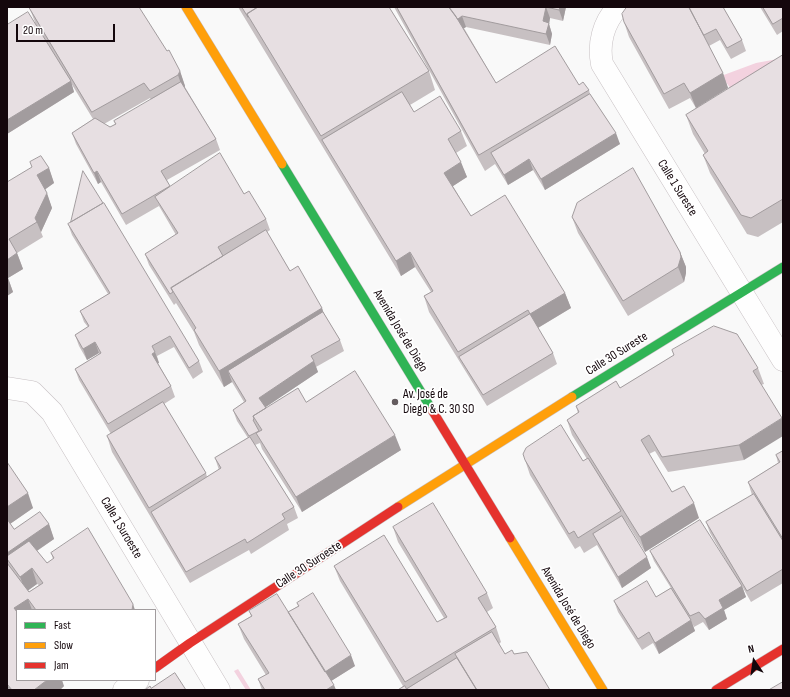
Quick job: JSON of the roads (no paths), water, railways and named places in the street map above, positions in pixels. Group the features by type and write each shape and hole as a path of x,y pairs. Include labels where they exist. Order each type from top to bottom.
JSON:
{"street":[{"name":"Avenida José de Diego","path":"186,7 603,690"},
{"name":"Calle 1 Sureste","path":"616,9 604,29 602,36 599,50 602,64 783,360"},
{"name":"Calle 30 Sureste","path":"465,463 783,267"},
{"name":"Calle 1 Suroeste","path":"7,388 32,392 52,412 219,690"},
{"name":"Calle 30 Suroeste","path":"156,667 190,643 465,463"},
{"path":"716,690 783,649"},
{"path":"124,690 137,681"}],"place":[{"name":"Av. José de Diego & C. 30 SO","path":"395,402"}]}
